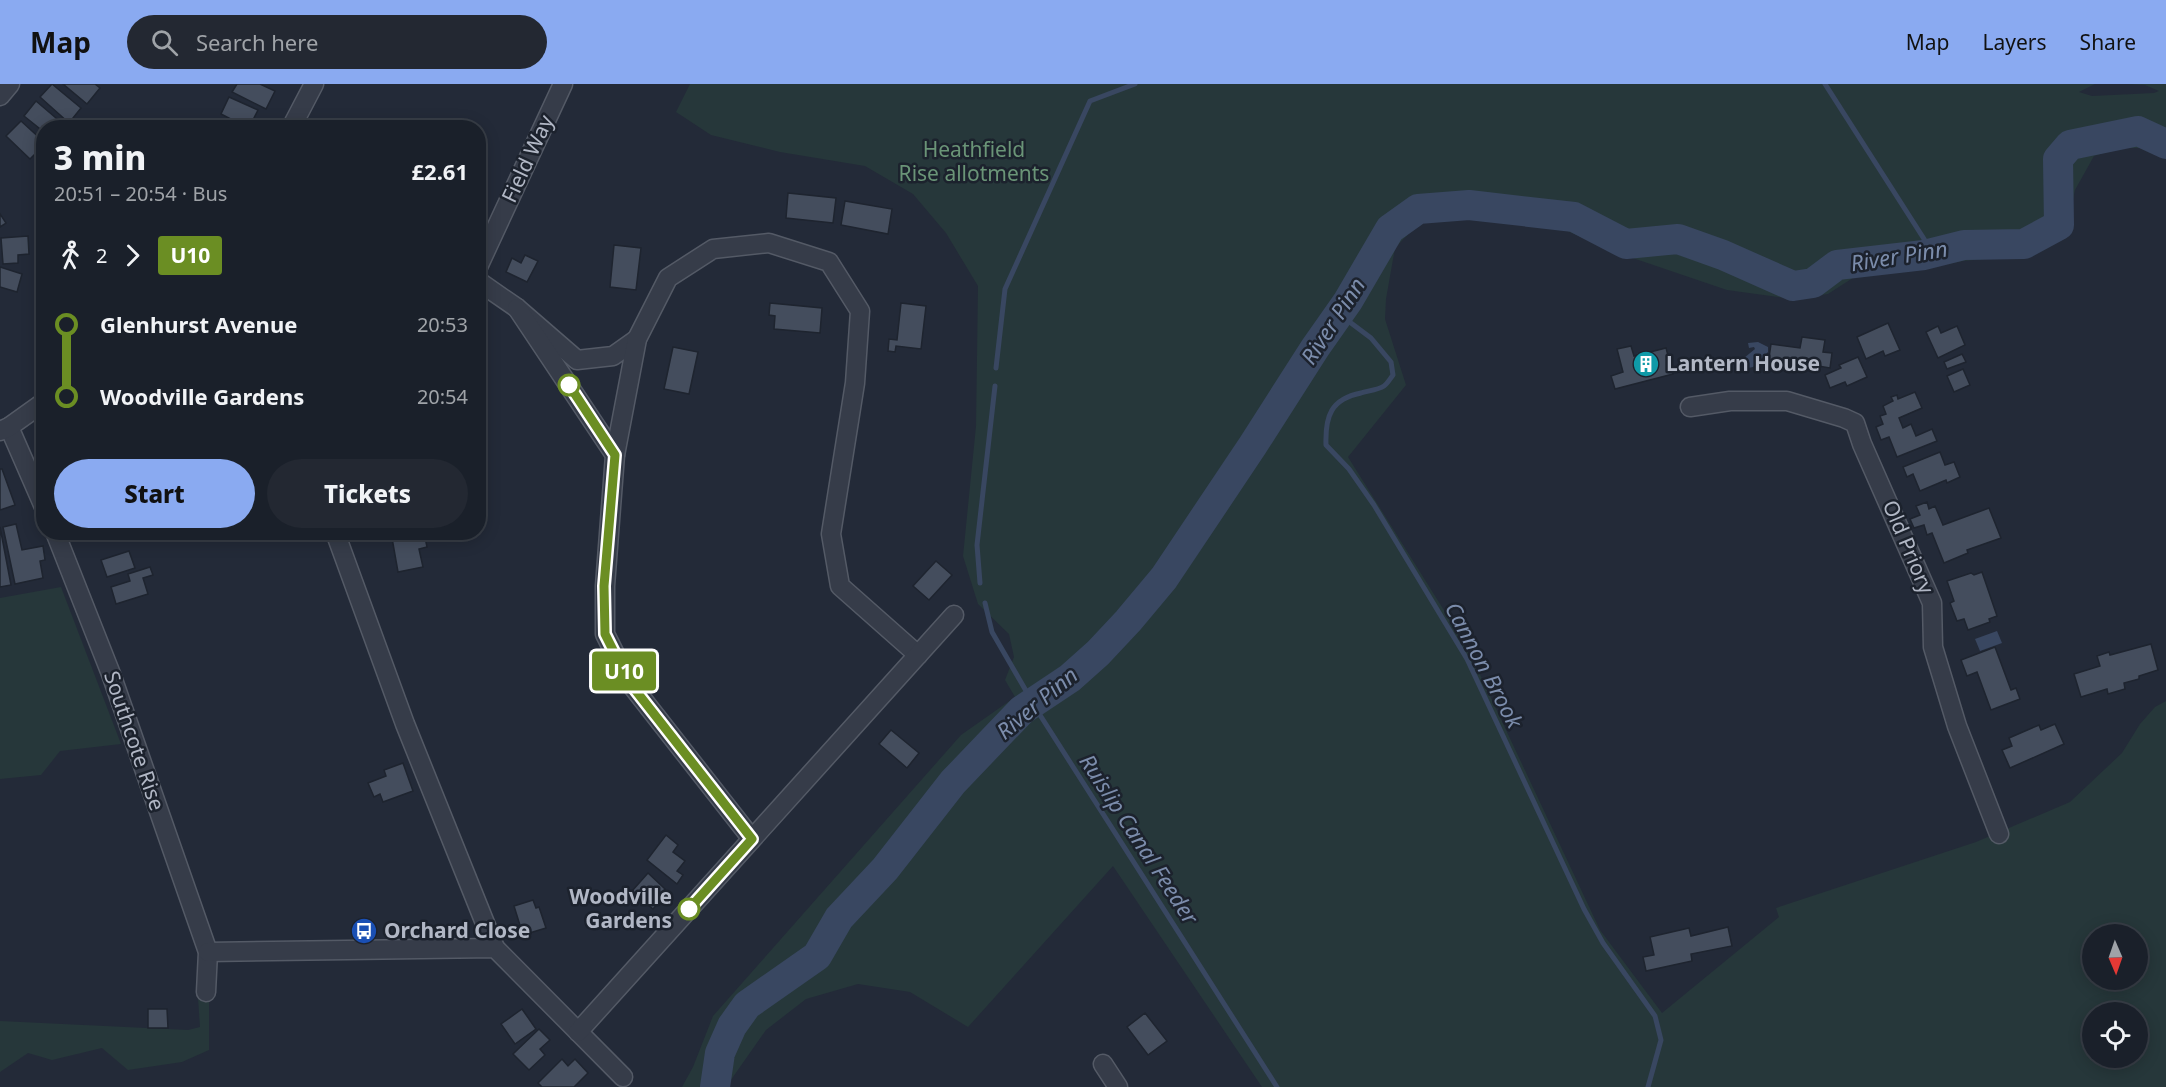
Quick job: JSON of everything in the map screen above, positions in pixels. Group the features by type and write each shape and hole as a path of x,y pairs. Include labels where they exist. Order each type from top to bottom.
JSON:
{"street":[{"path":"0,96 10,84"},
{"path":"295,120 314,84"},
{"name":"Field Way","path":"486,250 563,84"},
{"path":"752,839 629,682 605,634 604,586 615,455 637,339 668,278 713,249 769,243 829,262 860,311 855,383 831,534 840,586 918,655"},
{"path":"486,287 517,308 577,360 613,356 637,339"},
{"path":"517,308 615,455"},
{"name":"Old Priory","path":"1690,407 1730,401 1787,401 1855,423 1862,444 1932,603 1933,647 1957,726 1999,834"},
{"path":"36,407 4,429 36,491"},
{"name":"Southcote Rise","path":"57,540 111,674 207,952"},
{"path":"338,540 405,724 495,948 623,1077"},
{"path":"578,1032 954,615"},
{"path":"206,992 207,952 495,948"},
{"path":"1103,1064 1119,1087"}],"green space":[{"name":"Heathfield Rise allotments","path":"690,84 2095,84 2079,92 2092,96 2154,93 2159,91 2145,85 2126,84 2166,84 2166,159 2147,148 2119,148 2094,156 2075,190 2065,236 2029,255 1963,261 1912,271 1859,274 1828,294 1793,299 1727,290 1615,252 1547,222 1479,221 1451,215 1424,218 1395,248 1386,299 1385,319 1406,385 1348,457 1467,647 1600,930 1662,1013 1779,917 1776,908 1976,842 2070,802 2122,753 2140,724 2155,707 2166,701 2166,1087 1262,1087 1113,866 968,1027 910,992 858,984 806,999 766,1030 726,1087 682,1087 693,1067 713,1016 961,735 1015,697 1005,680 1014,657 1009,634 978,604 963,556 976,426 978,286 946,233 913,194 865,166 780,152 711,135 676,112"},
{"path":"61,587 121,744 60,751 41,775 0,779 0,598"},
{"path":"198,998 209,999 209,1050 182,1062 128,1070 102,1048 52,1060 28,1053 0,1072 0,1021 188,1030 200,1027"}],"water":[{"path":"1758,342 1768,347 1768,352 1753,367 1748,368 1744,363 1744,358 1755,349 1754,347 1749,348 1748,343"},
{"path":"1997,631 2002,643 1980,651 1975,639"}],"building":[{"path":"52,84 81,108 71,120 66,120 40,97"},
{"path":"63,84 95,84 100,88 87,104"},
{"path":"237,84 260,84 275,91 266,109 232,92"},
{"path":"229,97 258,110 253,120 233,120 221,114"},
{"path":"36,101 58,120 36,120 36,126 24,116"},
{"path":"21,121 36,135 36,153 30,159 6,136"},
{"path":"788,193 836,198 833,223 786,218"},
{"path":"845,201 892,209 888,234 841,225"},
{"path":"0,214 6,223 0,227"},
{"path":"28,236 29,254 18,255 18,263 3,264 1,238"},
{"path":"614,245 641,248 636,290 610,287"},
{"path":"525,255 538,261 527,282 506,272 512,258 521,263"},
{"path":"0,267 22,274 17,292 0,287"},
{"path":"770,303 822,308 820,333 774,329 775,316 769,315"},
{"path":"901,303 926,306 921,349 896,346 895,352 888,351 889,339 897,340"},
{"path":"1888,323 1900,350 1885,356 1883,351 1866,359 1857,337"},
{"path":"1938,326 1941,333 1957,326 1965,345 1938,358 1926,332"},
{"path":"1802,337 1825,340 1823,352 1832,353 1830,368 1813,365 1812,371 1768,365 1771,344 1800,348"},
{"name":"Lantern House","path":"1631,346 1634,356 1666,348 1673,374 1615,389 1611,376 1623,372 1617,349"},
{"path":"673,347 698,352 689,394 664,389"},
{"path":"1962,354 1966,362 1947,369 1944,362"},
{"path":"1858,357 1867,377 1847,386 1845,382 1830,388 1825,375 1841,368 1839,365"},
{"path":"1963,369 1970,385 1954,392 1947,376"},
{"path":"1915,392 1922,408 1899,418 1903,428 1911,424 1916,436 1932,429 1937,441 1897,457 1889,437 1881,440 1876,427 1883,424 1880,416 1886,414 1883,406 1893,401 1891,397 1897,395 1898,399"},
{"path":"1940,452 1945,465 1954,462 1960,477 1920,491 1913,474 1907,477 1903,467"},
{"path":"0,469 2,469 15,505 0,510"},
{"path":"1927,502 1929,509 1935,506 1943,525 1989,508 2001,538 1967,550 1968,553 1944,563 1932,533 1927,535 1924,525 1914,528 1910,519 1920,515 1916,506"},
{"path":"16,524 22,550 43,546 45,560 40,561 43,578 15,584 3,527"},
{"path":"0,527 11,585 0,587"},
{"path":"392,540 426,540 427,547 419,549 423,567 398,572"},
{"path":"129,551 135,568 107,577 101,560"},
{"path":"936,561 952,575 929,600 913,586"},
{"path":"150,567 153,575 143,578 148,594 116,604 111,587 130,581 128,574"},
{"path":"1982,572 1997,616 1989,619 1990,622 1968,630 1964,619 1957,621 1950,603 1954,601 1947,581"},
{"path":"2151,644 2158,670 2124,683 2125,689 2108,694 2107,689 2081,697 2074,674 2100,666 2097,656 2109,652 2110,655"},
{"path":"1995,647 2011,690 2016,688 2020,699 1991,710 1977,672 1967,676 1961,660"},
{"path":"2055,724 2064,744 2010,768 2002,750 2012,746 2009,738 2039,725 2041,730"},
{"path":"891,730 919,753 907,768 879,744"},
{"path":"403,763 413,791 383,802 380,794 374,797 368,783 386,776 384,770"},
{"path":"666,835 678,845 673,852 685,861 677,871 683,875 677,884 647,860"},
{"path":"648,873 665,889 658,897 661,900 653,909 632,891"},
{"path":"533,900 536,908 539,907 546,928 523,935 514,906"},
{"path":"1728,927 1732,946 1691,954 1692,961 1646,971 1643,957 1654,955 1650,937 1689,928 1691,936"},
{"path":"148,1009 167,1009 168,1028 148,1028"},
{"path":"522,1009 536,1029 515,1044 501,1024"},
{"path":"1145,1013 1167,1041 1148,1055 1127,1027"},
{"path":"539,1029 550,1040 540,1049 545,1055 529,1070 513,1054"},
{"path":"562,1059 568,1066 575,1059 588,1073 574,1087 542,1087 538,1083"}],"waterway":[{"name":"Ruislip Canal Feeder","path":"996,368 1005,289 1090,101 1135,84"},
{"path":"1825,84 1933,253"},
{"name":"River Pinn","path":"715,1087 720,1053 732,1026 747,1005 817,956 839,918 885,869 953,782 1022,710 1070,678 1098,653 1164,578 1348,301 1390,229 1418,209 1469,205 1574,217 1626,244 1678,239 1723,255 1793,286 1813,283 1837,265 1924,255 1964,245 2024,244 2059,225 2058,159 2070,145 2138,131 2166,144"},
{"name":"Cannon Brook","path":"1339,314 1371,338 1391,362 1393,375 1382,387 1351,396 1336,404 1327,425 1326,445 1349,469 1374,505 1467,659 1584,909 1603,943 1655,1016 1661,1040 1648,1087"},
{"name":"Ruislip Canal Feeder","path":"980,583 977,545 995,386"},
{"name":"Ruislip Canal Feeder","path":"985,603 992,632 1040,715 1277,1087"}],"bus line":[{"name":"U10","path":"569,385 615,455 604,586 605,634 629,682 752,839 689,909"}],"place":[{"name":"Lantern House","path":"1646,364"},
{"name":"Woodville Gardens","path":"689,909"},
{"name":"Orchard Close","path":"364,931"}]}
